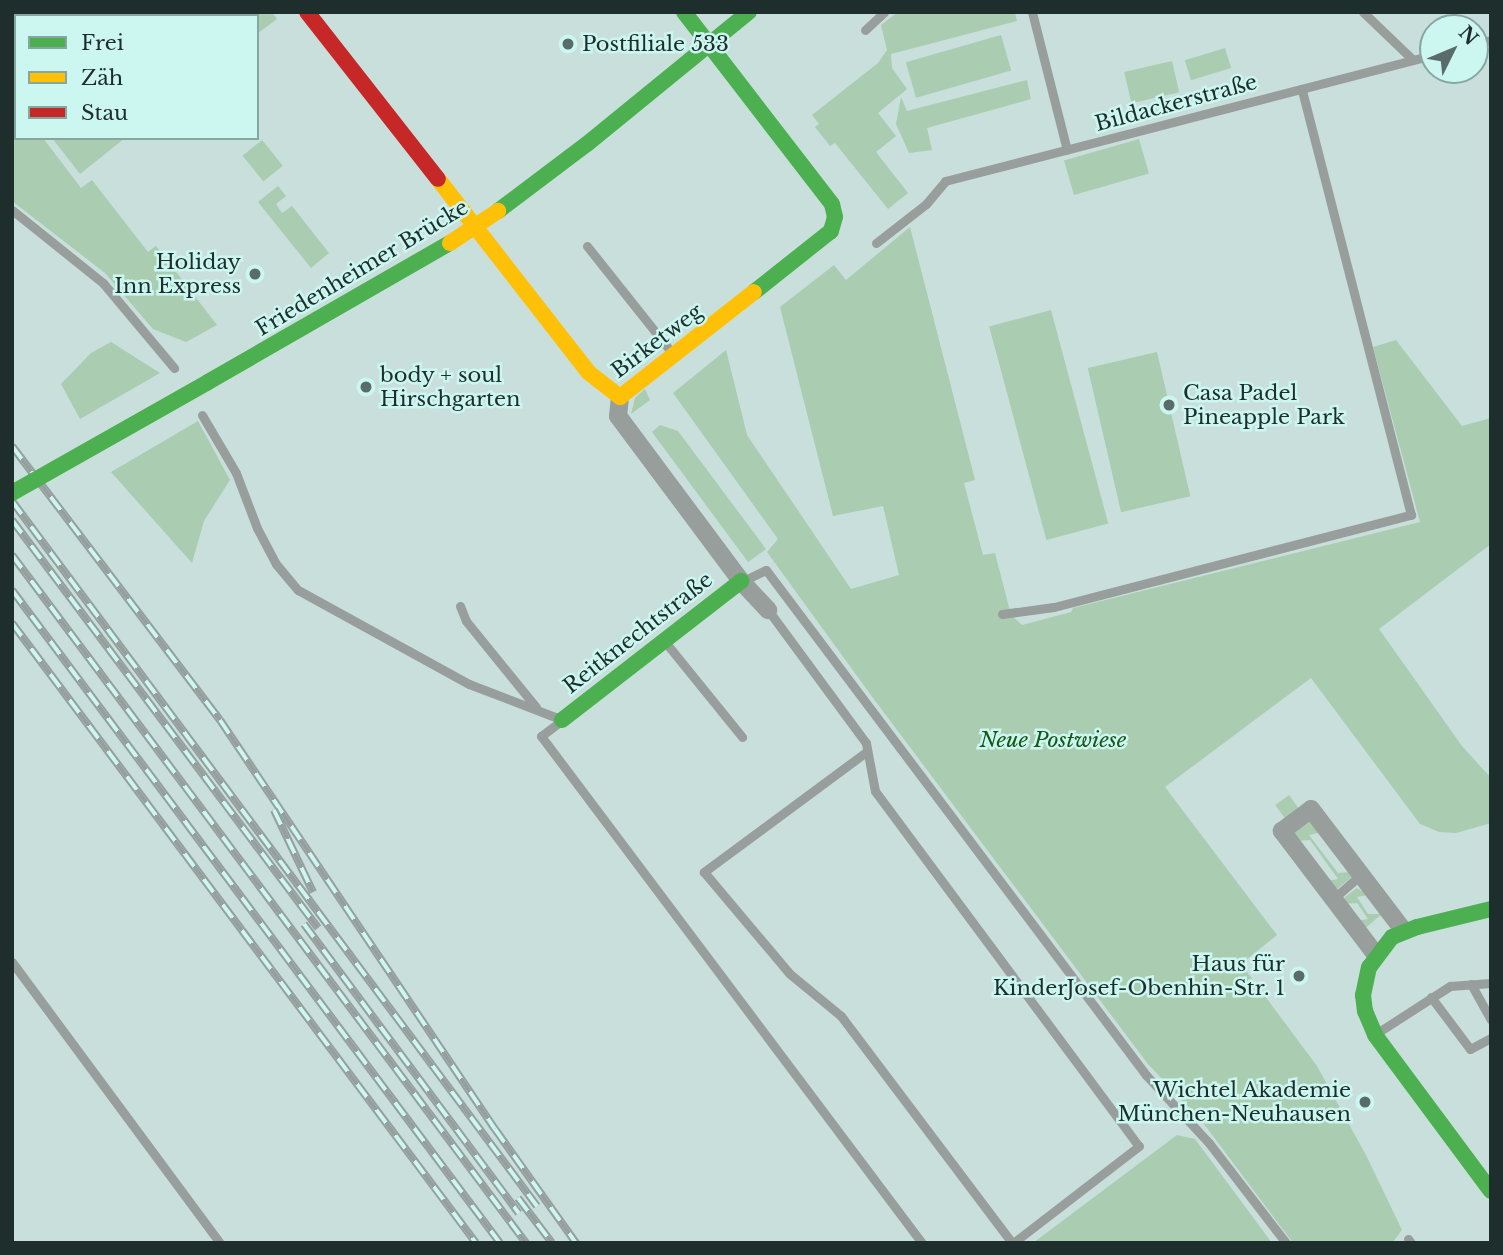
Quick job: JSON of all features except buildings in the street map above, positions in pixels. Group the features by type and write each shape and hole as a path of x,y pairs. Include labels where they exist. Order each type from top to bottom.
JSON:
{"street":[{"name":"Birketweg","path":"307,12 588,372 620,397 831,231 835,217 832,204 710,46"},
{"path":"684,12 710,46"},
{"name":"Friedenheimer Brücke","path":"12,493 450,243 498,211 710,46 749,12"},
{"name":"Reitknechtstraße","path":"620,397 618,416 741,581 768,610"},
{"name":"Reitknechtstraße","path":"562,720 741,581"},
{"path":"1376,955 1282,831 1311,809 1404,931"},
{"path":"1491,909 1404,931 1392,937 1376,955 1364,981 1363,995 1365,1011 1374,1035 1491,1191"}],"lane":[{"path":"865,30 884,12"},
{"path":"1032,12 1044,46 1067,150"},
{"path":"1363,12 1413,61"},
{"name":"Bildackerstraße","path":"876,243 926,204 945,181 1419,59"},
{"path":"1002,614 1054,607 1411,515 1302,89"},
{"path":"12,210 103,283 174,368"},
{"path":"587,246 674,356"},
{"path":"202,415 236,473 257,528 276,564 298,590 469,684 562,720 541,736 922,1243"},
{"path":"741,581 766,570 1146,1075 1209,1143 1286,1243"},
{"path":"460,606 466,621 536,708"},
{"path":"768,610 866,743 875,791 1139,1146 1012,1243 841,1016 790,974 705,872 866,752"},
{"path":"665,642 742,737"},
{"path":"1333,899 1362,875"},
{"path":"12,962 220,1243"},
{"path":"1374,1035 1450,986 1491,982"},
{"path":"1471,984 1491,1020"},
{"path":"1431,998 1470,1049 1491,1038"}],"green space":[{"path":"272,12 277,19 259,32 259,14 206,14"},
{"path":"898,12 1015,12 1017,21 891,54 892,68 907,89 878,113 896,136 876,152 908,193 888,209 835,143 830,146 815,127 819,124 812,115 878,63 887,50 881,25"},
{"path":"1001,35 1011,71 916,98 906,62"},
{"path":"1225,48 1231,68 1191,80 1185,60"},
{"path":"1172,61 1179,92 1131,103 1124,72"},
{"path":"12,75 14,140 45,140 81,188 92,180 148,252 156,246 217,325 186,342 153,329 105,273 12,201"},
{"path":"1027,80 1031,99 927,128 932,150 909,153 896,124 901,97 907,111"},
{"path":"1139,139 1149,174 1074,195 1064,160"},
{"path":"54,140 122,140 80,174"},
{"path":"262,140 283,166 263,181 243,156"},
{"path":"278,186 286,196 276,204 282,213 292,206 329,253 311,268 258,202"},
{"name":"Neue Postwiese","path":"910,227 975,480 964,483 983,555 995,553 1011,615 1022,625 1071,612 1073,608 1420,522 1373,347 1396,340 1462,426 1491,418 1491,544 1379,629 1462,746 1491,778 1491,823 1456,833 1439,832 1420,824 1311,678 1165,787 1277,935 1241,964 1317,1066 1367,1157 1402,1230 1392,1243 1293,1243 1201,1120 1148,1064 876,702 767,552 778,539 673,393 726,350 747,435 851,589 899,575 883,506 833,516 780,307 834,265 846,280"},
{"path":"1051,310 1108,523 1046,540 989,327"},
{"path":"111,342 160,373 80,419 61,384 91,353"},
{"path":"1157,352 1190,496 1121,512 1088,368"},
{"path":"645,389 650,400 631,414 635,398"},
{"path":"198,421 230,480 204,521 192,563 111,472"},
{"path":"660,425 678,431 766,549 748,562 652,432"},
{"path":"1289,795 1299,809 1285,819 1275,805"},
{"path":"1309,820 1322,832 1309,835 1338,873 1351,872 1352,877 1337,889 1326,881 1338,879 1310,840 1297,841 1293,837 1295,828"},
{"path":"1357,888 1368,895 1357,897 1368,914 1382,914 1363,930 1356,921 1368,919 1357,903 1343,904 1345,897"},
{"path":"1177,1135 1195,1139 1272,1243 1033,1243"}],"railway":[{"path":"12,446 220,720 495,1129 576,1243"},
{"path":"12,501 537,1206"},
{"path":"12,520 318,928"},
{"path":"12,555 526,1243"},
{"path":"12,590 500,1243"},
{"path":"12,623 476,1243"},
{"path":"274,810 313,892"},
{"path":"304,924 519,1213"},
{"path":"518,1198 552,1243"}],"traffic: fast":[{"path":"684,12 832,204 835,217 831,231 754,292"},
{"path":"498,211 587,144 749,12"},
{"path":"208,382 450,243"},
{"path":"12,493 208,382"},
{"path":"562,720 741,581"},
{"path":"1491,909 1417,927 1392,937 1369,967 1363,995 1365,1011 1375,1035 1491,1191"}],"traffic: slow":[{"path":"438,179 588,372 620,397 754,292"},
{"path":"450,243 498,211"}],"traffic: jam":[{"path":"307,12 438,179"}],"place":[{"name":"Postfiliale 533","path":"568,44"},
{"name":"Holiday Inn Express","path":"255,274"},
{"name":"body + soul Hirschgarten","path":"366,387"},
{"name":"Casa Padel Pineapple Park","path":"1169,405"},
{"name":"Haus für KinderJosef-Obenhin-Str. 1","path":"1299,976"},
{"name":"Wichtel Akademie München-Neuhausen","path":"1365,1102"}]}
